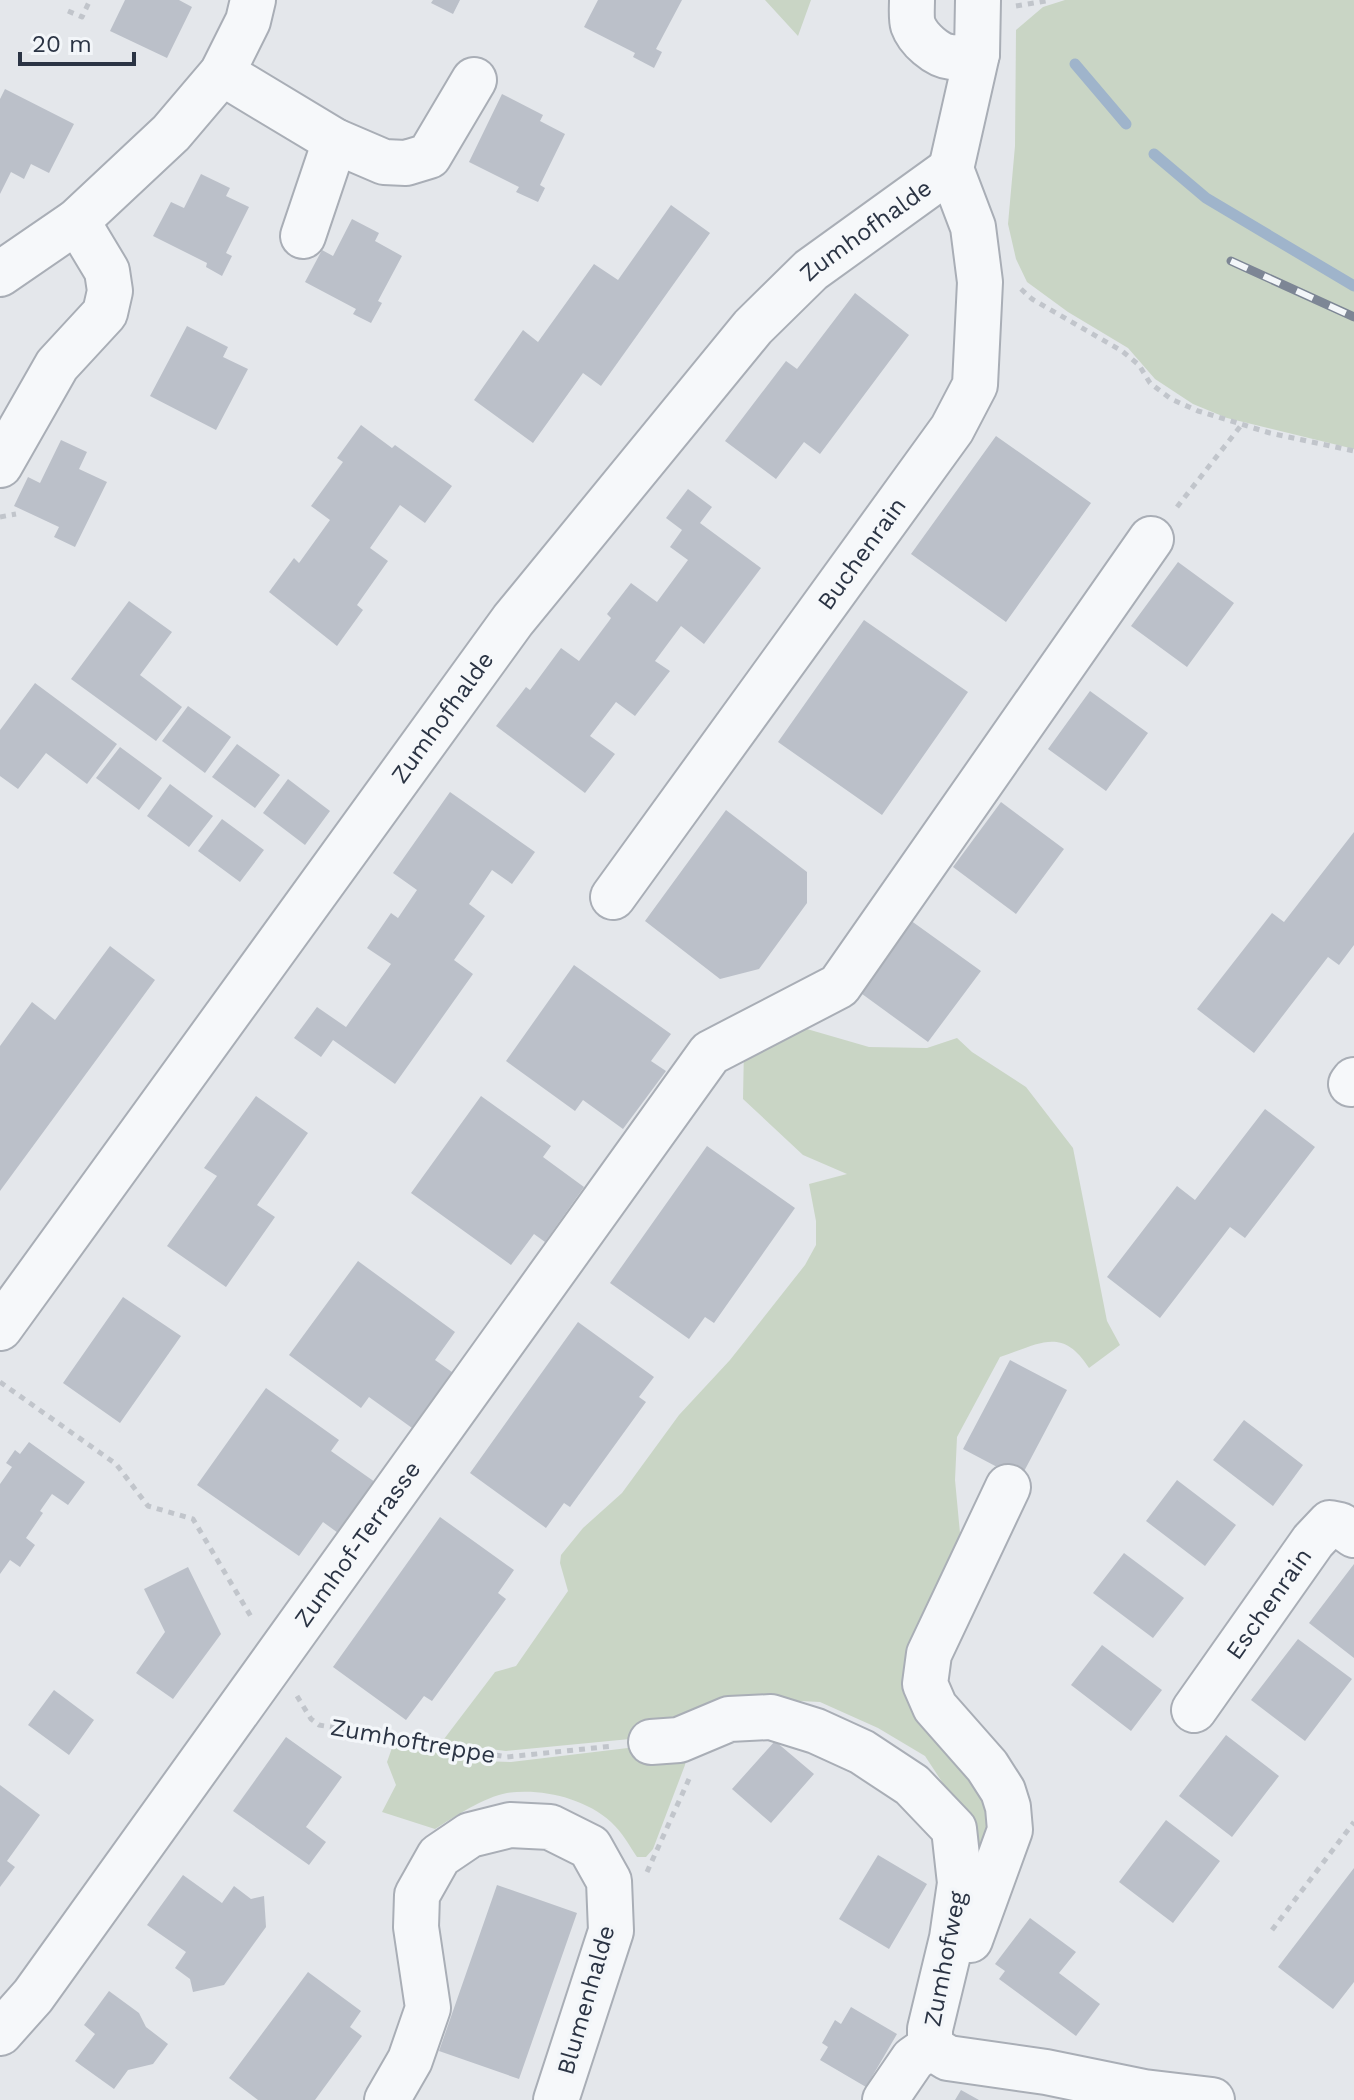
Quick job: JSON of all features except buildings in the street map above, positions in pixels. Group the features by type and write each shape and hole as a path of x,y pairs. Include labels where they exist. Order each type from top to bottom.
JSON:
{"street":[{"path":"0,274 77,221 171,133 222,73 248,21 253,0"},
{"path":"912,0 912,23 918,35 941,55 954,58 977,54"},
{"path":"951,169 977,54 995,3"},
{"path":"222,73 335,141 384,162 406,163 429,156 474,80"},
{"path":"303,236 335,141"},
{"name":"Buchenrain","path":"613,897 952,429 975,385 980,282 973,227 951,169"},
{"name":"Zumhofhalde","path":"0,1328 513,620 753,327 811,270 951,169"},
{"path":"0,465 57,365 105,313 110,291 107,271 77,221"},
{"name":"Zumhof-Terrasse","path":"0,2033 41,1985 710,1053 839,986 1151,539"},
{"path":"948,1958 958,1956 970,1940 1010,1830 1003,1791 987,1766 935,1707 925,1684 929,1654 1008,1487"},
{"name":"Eschenrain","path":"1194,1710 1313,1541 1330,1523 1340,1525 1354,1535"},
{"name":"Zumhofweg","path":"651,1742 679,1740 729,1719 771,1717 816,1731 862,1752 912,1785 954,1829 960,1883 948,1958 930,2029 930,2047 948,2058 1046,2072 1144,2092 1212,2100"},
{"name":"Blumenhalde","path":"387,2100 410,2060 428,2008 416,1927 417,1895 439,1856 470,1835 510,1825 550,1827 590,1847 609,1881 611,1931 556,2100"},
{"path":"885,2100 913,2059 930,2047"}],"path":[{"path":"68,11 82,17 90,0"},
{"path":"995,3 1051,0"},
{"path":"1013,279 1032,299 1122,351 1139,365 1150,383 1171,399 1198,411 1311,443 1354,451"},
{"path":"1151,539 1243,423"},
{"path":"0,517 16,514"},
{"path":"0,1382 116,1464 148,1506 193,1519 259,1630"},
{"name":"Zumhoftreppe","path":"319,1725 507,1757 651,1742"},
{"path":"611,1931 651,1866 688,1782 697,1756 695,1733"},
{"path":"1272,1930 1354,1822"}],"green space":[{"path":"765,0 811,0 798,36"},
{"path":"1065,0 1354,0 1354,449 1227,418 1193,404 1155,379 1128,348 1068,312 1027,282 1016,259 1008,224 1015,146 1016,30 1043,7"},
{"path":"800,1027 869,1047 927,1048 957,1038 972,1052 1026,1087 1073,1148 1107,1321 1120,1345 1089,1368 1079,1355 1060,1343 1039,1344 1000,1357 957,1437 955,1480 960,1533 928,1617 913,1684 1003,1824 985,1878 950,1794 925,1756 878,1728 820,1702 780,1700 664,1734 630,1739 506,1751 441,1743 495,1672 516,1666 568,1591 560,1563 561,1555 583,1528 622,1493 679,1415 730,1360 805,1265 816,1245 816,1221 809,1184 847,1174 803,1155 743,1099 744,1047"},
{"path":"678,1742 687,1753 685,1765 653,1849 646,1857 637,1857 619,1830 600,1814 576,1801 548,1794 520,1792 498,1795 435,1829 382,1812 396,1785 387,1762 393,1745 482,1761 511,1762"}],"waterway":[{"path":"1075,64 1126,124"},
{"path":"1154,154 1206,198 1354,286"}],"railway":[{"path":"1231,261 1354,317"}]}
